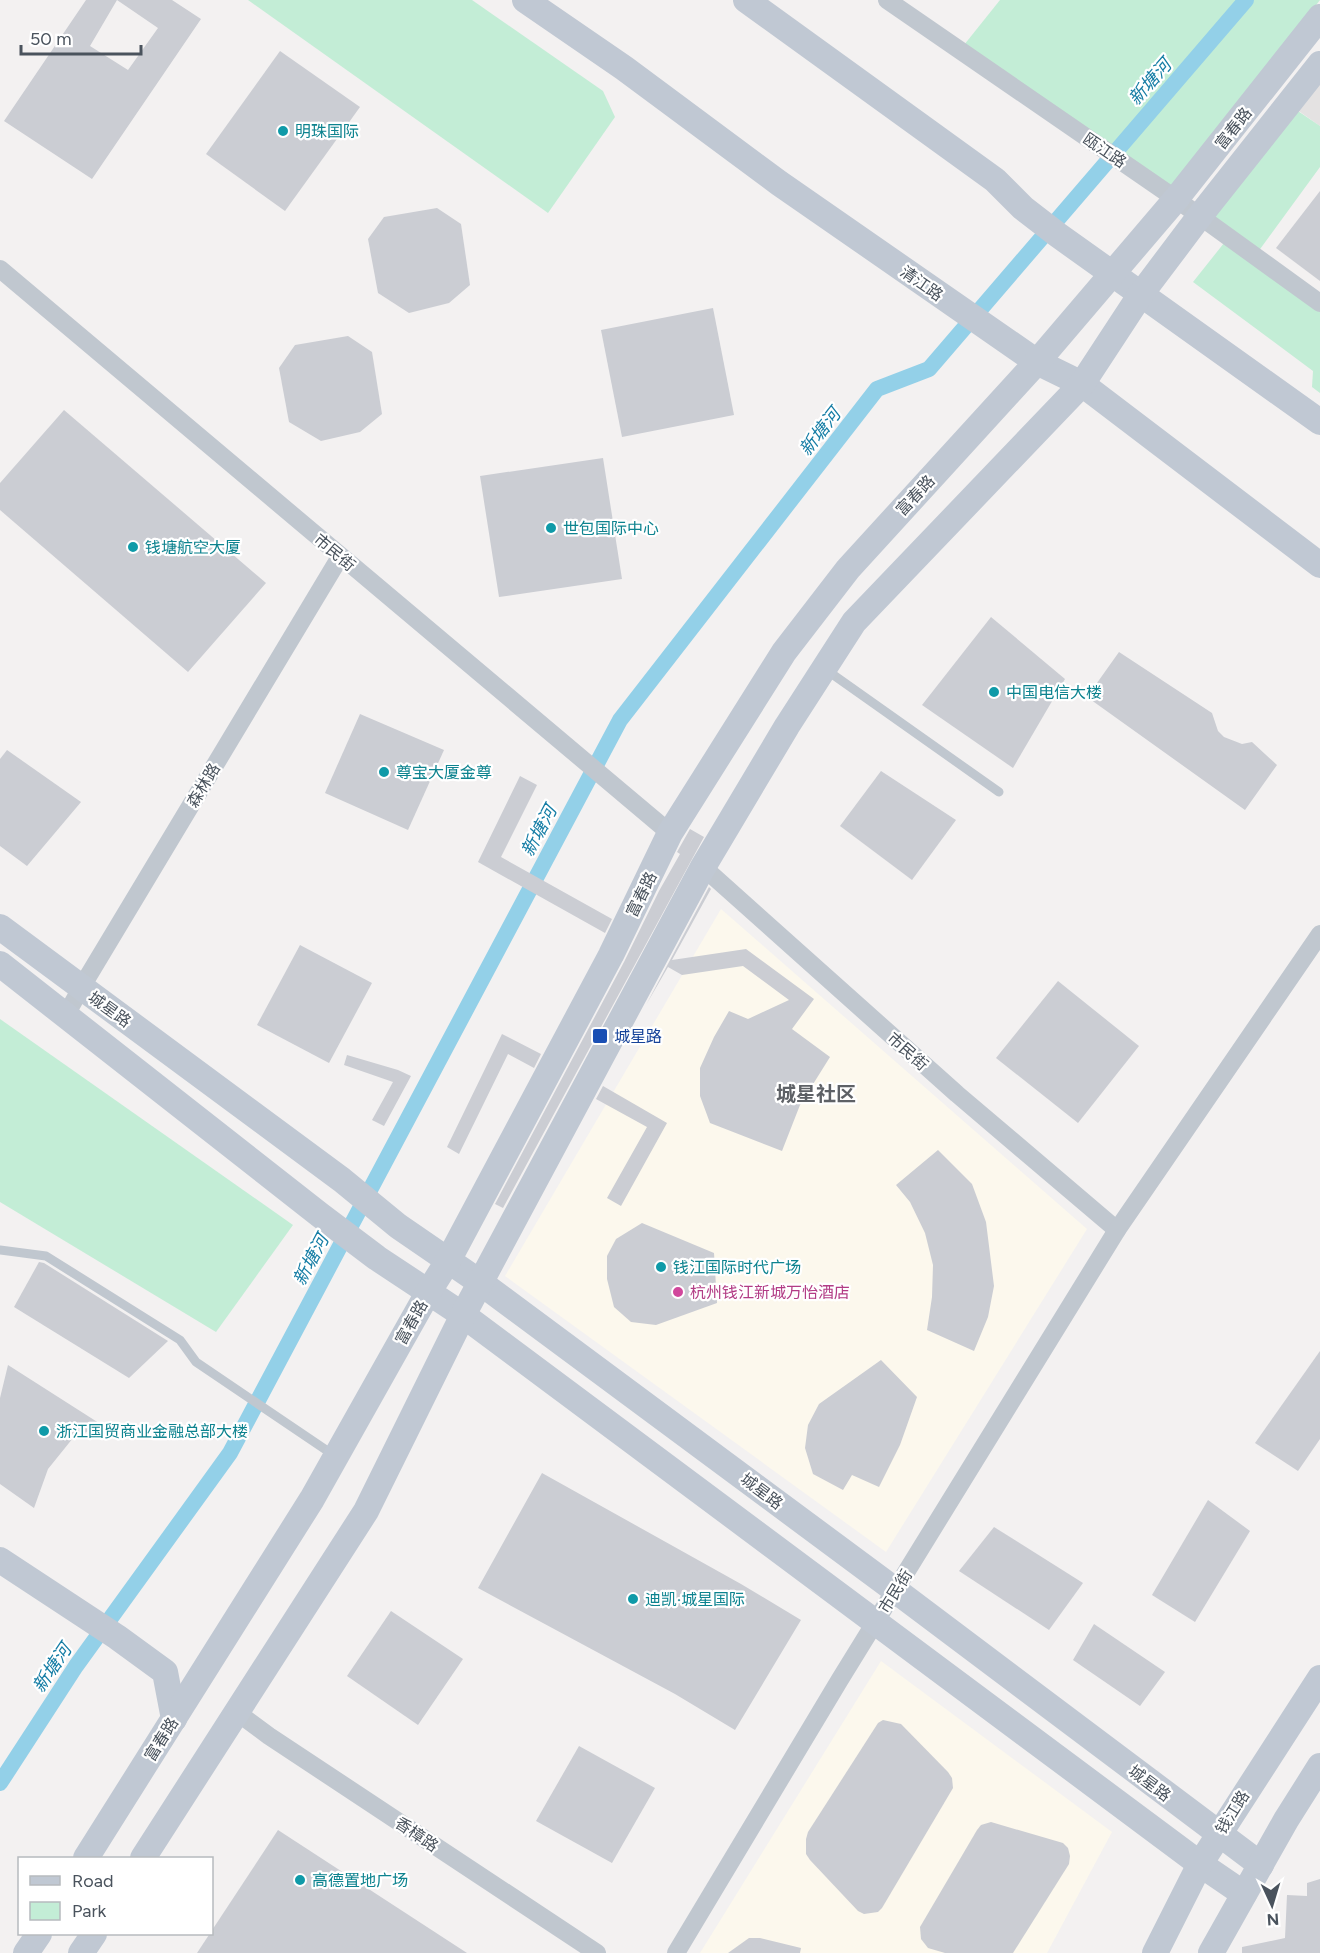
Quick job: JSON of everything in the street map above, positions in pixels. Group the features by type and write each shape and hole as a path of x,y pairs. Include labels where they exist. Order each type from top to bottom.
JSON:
{"main road":[{"name":"清江路","path":"525,0 624,68 779,183 973,318 1037,362 1082,384 1320,565"},
{"path":"746,0 995,180 1023,208 1050,229 1320,422"},
{"name":"富春路","path":"87,1857 312,1499 448,1261 611,955 670,833 784,652 848,569 1037,362 1176,199 1320,16"},
{"name":"富春路","path":"144,1857 366,1511 463,1315 703,867 787,726 854,622 1082,384 1141,294 1320,64"},
{"name":"城星路","path":"0,927 342,1180 398,1226 481,1283 895,1590 1260,1865"},
{"name":"城星路","path":"0,964 377,1258 463,1315 1200,1864 1244,1894"},
{"path":"0,1560 117,1637 165,1672 174,1719"},
{"path":"165,1672 213,1657"},
{"name":"钱江路","path":"1155,1953 1200,1864 1320,1678"},
{"path":"1210,1953 1320,1766"},
{"path":"26,1953 38,1935"},
{"path":"81,1953 93,1935"}],"street":[{"name":"瓯江路","path":"887,0 1176,199 1320,303"},
{"name":"市民街","path":"0,269 670,833"},
{"name":"森林路","path":"66,1015 340,556"},
{"name":"市民街","path":"703,867 957,1094 1117,1230"},
{"name":"市民街","path":"676,1953 895,1590 1117,1230 1320,934"},
{"name":"香樟路","path":"238,1713 269,1736 597,1953"}],"lane":[{"path":"824,669 999,792"},
{"path":"0,1250 46,1256 180,1340 196,1362 336,1457"}],"shaded area":[{"path":"1320,64 1320,126 1289,104"},
{"name":"钱江国际时代广场","path":"721,909 1087,1229 886,1552 505,1276"},
{"path":"881,1661 1112,1832 1047,1953 700,1953"}],"green space":[{"path":"248,0 472,0 603,91 615,117 548,213"},
{"path":"1000,0 1320,0 1173,189 964,45"},
{"path":"1289,105 1320,126 1320,167 1255,256 1320,303 1320,393 1312,387 1313,371 1193,282 1228,238 1199,217"},
{"path":"0,1019 293,1225 216,1332 0,1202"}],"building":[{"path":"86,0 117,0 172,0 201,19 92,179 4,121","holes":["117,0 158,28 128,70 90,46"]},
{"name":"明珠国际","path":"280,51 360,107 285,211 206,154"},
{"path":"1320,191 1320,281 1276,248"},
{"path":"437,208 461,224 470,285 449,303 409,313 378,293 368,239 384,217"},
{"path":"713,308 734,415 622,437 601,330"},
{"path":"348,336 372,352 382,414 360,432 321,441 289,422 279,368 295,345"},
{"name":"钱塘航空大厦","path":"64,410 266,583 188,672 0,510 0,483"},
{"name":"世包国际中心","path":"603,458 622,579 499,597 480,476"},
{"name":"中国电信大楼","path":"991,617 1065,679 1013,768 922,705"},
{"path":"1119,652 1212,713 1218,731 1224,737 1242,744 1252,742 1277,765 1245,810 1087,697"},
{"name":"尊宝大厦金尊","path":"360,714 444,750 408,830 325,793"},
{"path":"7,750 81,802 27,866 0,846 0,759"},
{"path":"881,771 956,820 912,880 840,826"},
{"path":"520,776 537,785 501,857 612,919 605,933 478,862"},
{"path":"690,829 704,837 503,1208 495,1204 624,962 680,854 677,852"},
{"path":"709,887 711,889 672,960 746,949 814,999 792,1029 830,1057 800,1105 782,1151 710,1123 700,1096 700,1068 729,1011 748,1019 789,1000 743,966 682,975 668,967 646,1005"},
{"path":"300,945 372,983 329,1063 257,1025"},
{"path":"1058,981 1139,1046 1078,1123 996,1058"},
{"path":"502,1034 541,1054 534,1068 508,1054 459,1154 447,1147"},
{"path":"347,1055 411,1076 384,1126 372,1120 393,1082 344,1065"},
{"path":"603,1086 667,1123 621,1206 607,1198 647,1127 596,1099"},
{"path":"938,1150 972,1184 986,1222 994,1286 988,1317 974,1351 927,1330 932,1297 933,1265 925,1233 910,1202 896,1185"},
{"name":"钱江国际时代广场","path":"642,1223 714,1253 717,1303 656,1325 631,1322 614,1307 607,1279 607,1256 616,1239"},
{"path":"39,1262 168,1341 129,1378 14,1307"},
{"path":"1320,1351 1320,1439 1298,1471 1255,1443"},
{"path":"881,1360 917,1397 900,1445 879,1487 852,1475 843,1490 813,1474 805,1448 808,1425 819,1404"},
{"name":"浙江国贸商业金融总部大楼","path":"8,1365 102,1425 73,1438 48,1469 34,1508 0,1484 0,1398"},
{"name":"迪凯·城星国际","path":"542,1473 801,1620 735,1730 675,1694 478,1588"},
{"path":"1208,1500 1250,1531 1195,1622 1152,1595"},
{"path":"994,1527 1083,1583 1049,1630 959,1571"},
{"path":"391,1611 463,1659 418,1725 347,1676"},
{"path":"1094,1624 1165,1672 1140,1706 1073,1660"},
{"path":"883,1720 901,1724 948,1772 952,1778 953,1788 882,1908 878,1912 864,1914 858,1911 810,1860 806,1854 806,1839 808,1832 878,1723"},
{"path":"579,1746 655,1788 612,1863 536,1821"},
{"path":"991,1822 1063,1843 1068,1848 1069,1864 1013,1953 945,1953 928,1948 921,1939 920,1927 977,1830 981,1825"},
{"name":"高德置地广场","path":"278,1830 467,1953 197,1953 209,1935 213,1935 213,1929"},
{"path":"1320,1879 1320,1953 1242,1953 1242,1947 1285,1938 1287,1895 1307,1896 1307,1883"},
{"path":"749,1938 760,1938 801,1948 800,1953 728,1953"}],"waterway":[{"name":"新塘河","path":"0,1783 76,1666 230,1453 620,720 877,389 929,369 1246,0"}],"place":[{"name":"明珠国际","path":"283,131"},
{"name":"世包国际中心","path":"551,528"},
{"name":"钱塘航空大厦","path":"133,547"},
{"name":"中国电信大楼","path":"994,692"},
{"name":"尊宝大厦金尊","path":"384,772"},
{"name":"城星路","path":"600,1036"},
{"name":"钱江国际时代广场","path":"661,1267"},
{"name":"杭州钱江新城万怡酒店","path":"678,1292"},
{"name":"浙江国贸商业金融总部大楼","path":"44,1431"},
{"name":"迪凯·城星国际","path":"633,1599"},
{"name":"高德置地广场","path":"300,1880"}],"district":[{"name":"城星社区","path":"816,1094"}]}
